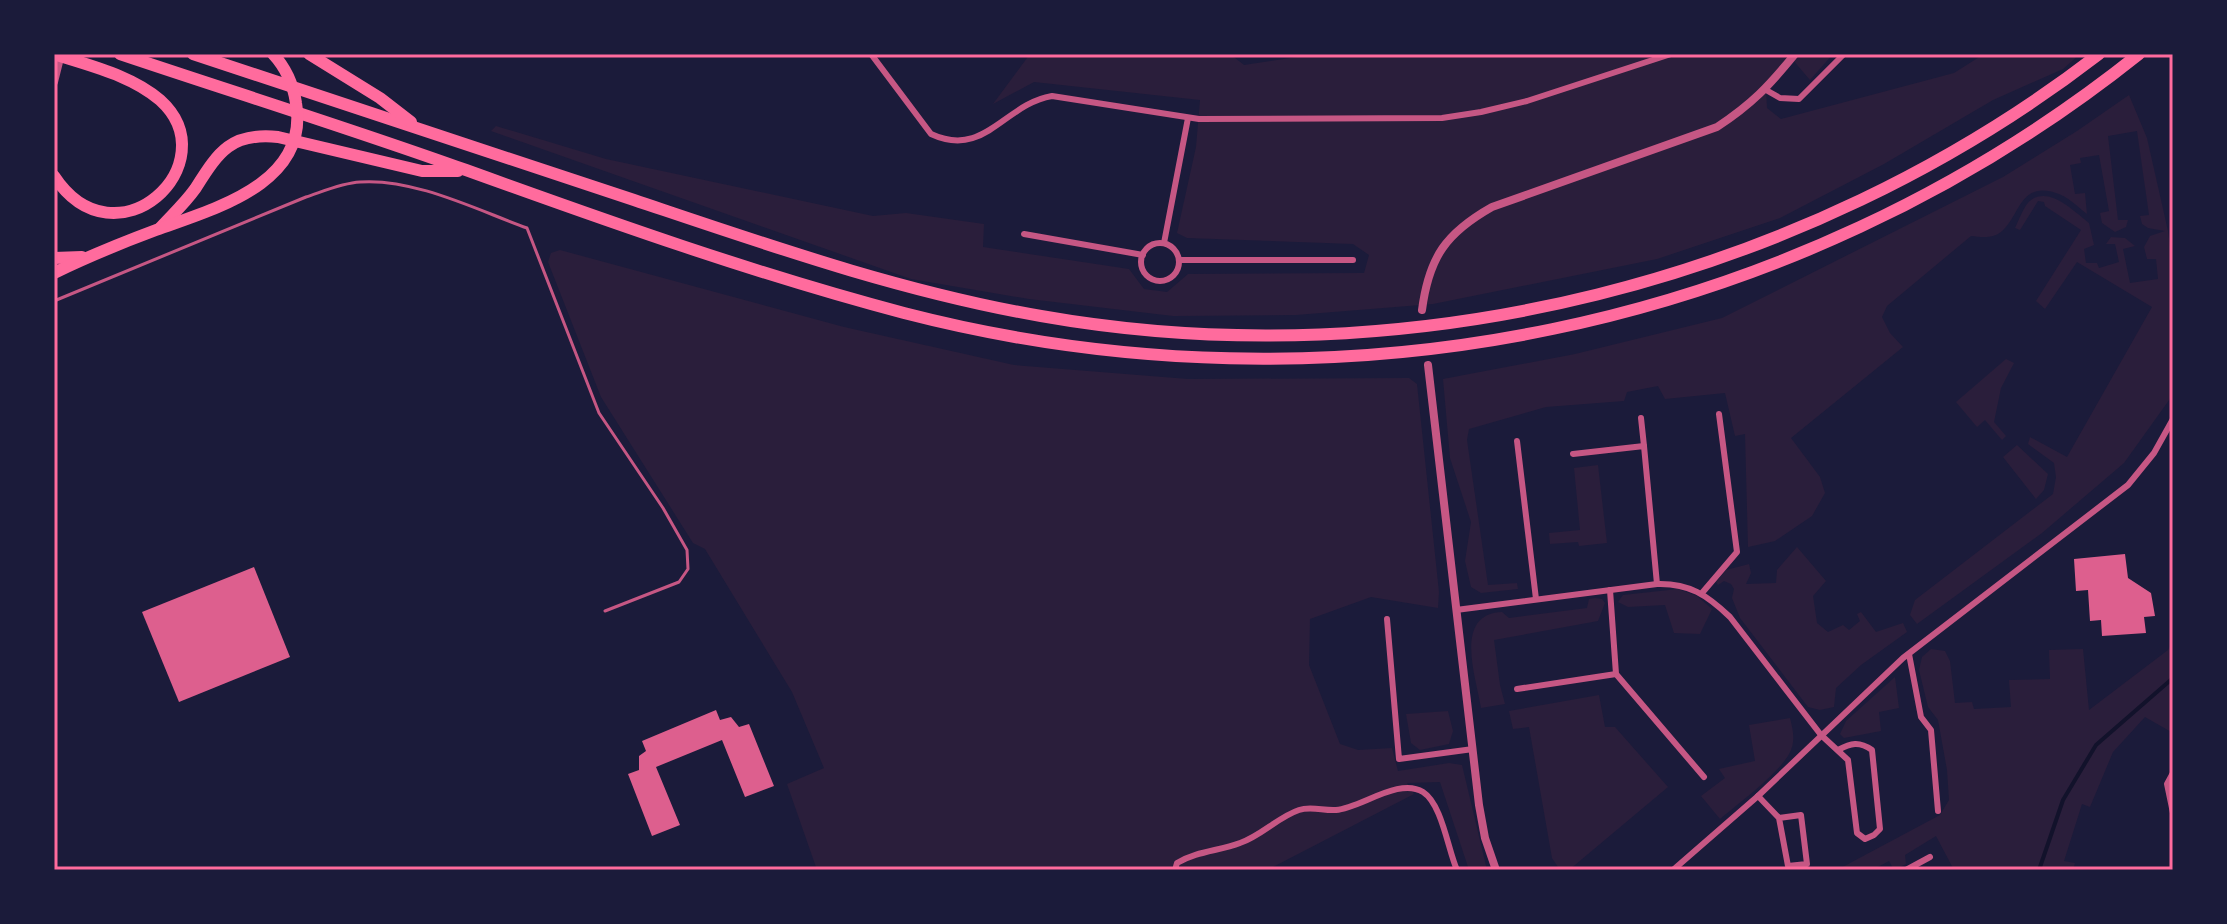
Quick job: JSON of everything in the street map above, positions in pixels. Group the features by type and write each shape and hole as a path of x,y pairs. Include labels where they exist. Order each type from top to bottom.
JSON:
{"highway":[{"path":"54,54 140,85 173,116 180,138 179,162 171,184 146,206 123,213 85,207 67,194 54,176"},
{"path":"120,54 571,208 780,276 907,313 994,332 1113,351 1201,358 1315,359 1496,341 1583,323 1706,289 1792,258 1846,235 1965,173 2059,115 2139,54"},
{"path":"193,54 804,257 979,304 1040,316 1135,329 1210,334 1322,333 1407,328 1517,312 1616,288 1739,252 1831,214 1937,160 2024,109 2099,54"},
{"path":"54,273 238,197 270,177 286,157 296,133 297,109 292,82 273,54"},
{"path":"309,54 380,98 420,129"},
{"path":"159,229 185,201 216,156 235,143 260,136 278,137 422,171 467,170"},
{"path":"54,258 89,257"}],"street":[{"path":"54,82 61,54"},
{"path":"871,54 923,126 931,134 958,142 980,137 1029,102 1052,96 1188,118 1417,119 1461,115 1527,101 1671,54"},
{"path":"1422,310 1431,267 1440,249 1455,231 1472,218 1492,207 1717,127 1747,108 1795,54"},
{"path":"1766,90 1780,98 1799,99 1844,54"},
{"path":"1164,243 1188,118"},
{"path":"1024,234 1143,255"},
{"path":"1164,243 1173,247 1179,260 1173,275 1158,280 1144,271 1143,255 1153,244 1164,243"},
{"path":"1179,260 1353,260"},
{"path":"1428,365 1483,827 1496,870"},
{"path":"1702,593 1737,552 1719,414"},
{"path":"1641,418 1657,584"},
{"path":"1673,870 1758,796 1909,654 2128,485 2154,453 2173,419"},
{"path":"1517,441 1536,599"},
{"path":"1573,454 1644,446"},
{"path":"1456,610 1657,584 1688,586 1702,593 1730,617 1821,735 1848,760 1857,833 1865,839 1880,829 1872,750 1864,744 1851,744 1838,750"},
{"path":"1610,590 1616,674 1704,777"},
{"path":"1387,619 1399,759 1473,749"},
{"path":"1909,654 1921,717 1931,730 1938,811"},
{"path":"1517,689 1616,674"},
{"path":"2173,773 2167,784 2173,813"},
{"path":"1175,870 1177,863 1189,856 1242,843 1300,810 1334,811 1350,808 1389,791 1418,789 1428,795 1438,813 1457,870"},
{"path":"1758,796 1779,818 1788,866 1807,864 1801,815 1779,818"},
{"path":"1906,870 1930,857"}],"lane":[{"path":"54,301 306,197 349,184 387,183 415,188 527,228 599,413 687,550 688,569 679,582 605,611"}],"shaded area":[{"path":"1030,54 1230,54 1244,65 1317,54 1833,54 1810,80 1792,59 1766,89 1767,108 1781,119 1954,73 1984,54 2080,54 2063,69 1993,100 1884,164 1780,218 1657,259 1433,304 1296,315 1173,316 1029,299 911,279 491,131 496,126 606,159 873,216 906,213 984,224 983,247 1129,269 1144,289 1167,292 1188,274 1364,273 1369,255 1353,244 1187,238 1177,233 1196,147 1200,100 1034,82 993,104"},
{"path":"2129,95 2147,138 2168,231 2173,268 2172,396 2124,463 2042,533 1917,624 1910,615 1915,600 2053,494 2056,477 2054,463 2028,444 2030,437 2067,457 2152,307 2077,262 2045,309 2036,301 2081,230 2045,206 2044,202 2038,201 2020,230 2015,228 2031,200 2046,196 2054,198 2089,223 2094,245 2084,249 2086,263 2097,263 2099,268 2119,262 2115,244 2106,244 2111,237 2125,238 2135,246 2123,249 2130,283 2158,279 2156,259 2147,259 2144,247 2150,236 2165,231 2142,224 2140,216 2149,215 2137,131 2108,136 2118,220 2128,220 2126,227 2115,232 2102,223 2100,213 2109,211 2099,155 2080,158 2081,163 2070,165 2075,194 2085,193 2087,214 2060,194 2034,192 2022,202 2001,232 1990,237 1971,236 1887,306 1882,317 1890,333 1903,347 1791,438 1820,477 1825,493 1812,516 1775,541 1748,547 1745,434 1735,436 1725,393 1665,399 1658,386 1627,392 1624,401 1546,407 1469,429 1467,440 1488,585 1517,583 1518,589 1481,593 1471,587 1465,561 1471,522 1450,458 1443,379 1575,354 1722,318 2003,177"},
{"path":"560,250 844,327 1014,365 1188,379 1409,378 1417,384 1439,592 1438,608 1371,597 1310,619 1309,665 1340,744 1358,750 1392,748 1398,771 1449,763 1462,765 1487,870 1469,870 1440,782 1407,783 1414,794 1267,870 817,870 787,784 824,768 792,692 705,549 693,543 601,397 548,262 551,253"},
{"path":"2006,359 2014,363 2001,388 1994,422 2006,436 2002,440 1985,420 1977,427 1956,402"},
{"path":"2017,445 2048,474 2044,490 2036,499 2003,457"},
{"path":"1598,465 1607,543 1579,546 1578,542 1550,544 1549,533 1580,530 1574,468"},
{"path":"1797,547 1826,581 1813,596 1817,623 1828,632 1843,625 1849,630 1860,621 1857,614 1861,612 1876,632 1903,623 1907,632 1861,665 1836,688 1834,707 1820,710 1808,707 1740,618 1732,598 1734,589 1731,584 1724,581 1718,585 1716,582 1726,570 1749,564 1751,573 1746,584 1776,583 1777,570"},
{"path":"1678,589 1697,596 1712,609 1700,634 1674,633 1665,605 1628,607 1618,602 1623,595"},
{"path":"1595,598 1605,603 1598,621 1494,640 1505,704 1481,708 1471,649 1477,623 1487,615 1502,612 1509,618 1587,608 1589,599"},
{"path":"2173,641 2173,733 2145,717 2113,752 2090,807 2082,804 2064,861 2075,863 2073,870 1954,870 1936,836 1905,855 1906,864 1894,870 1889,861 1872,870 1837,870 1940,815 1949,800 1938,720 1928,707 1919,670 1922,657 1931,649 1945,651 1950,661 1955,703 1972,702 1974,709 2011,707 2009,680 2050,679 2049,650 2083,649 2089,710 2168,650"},
{"path":"1895,677 1899,708 1879,712 1881,731 1844,738 1840,734 1846,721"},
{"path":"1599,695 1605,727 1615,727 1668,787 1569,870 1560,870 1552,858 1529,727 1513,729 1509,711"},
{"path":"1448,711 1453,731 1449,744 1420,750 1411,743 1406,714"},
{"path":"1790,718 1793,745 1784,762 1720,819 1701,796 1725,778 1719,769 1755,761 1749,725"}],"building":[{"path":"2125,554 2128,578 2151,593 2155,616 2144,617 2146,633 2102,636 2101,620 2090,621 2088,590 2076,591 2074,559"},
{"path":"254,567 290,657 179,702 142,612"},
{"path":"716,710 720,720 731,717 739,727 749,724 774,786 745,797 722,740 656,767 680,825 652,836 628,774 639,770 639,756 646,751 642,741"}],"waterway":[{"path":"2039,870 2063,800 2096,745 2173,678"}]}
